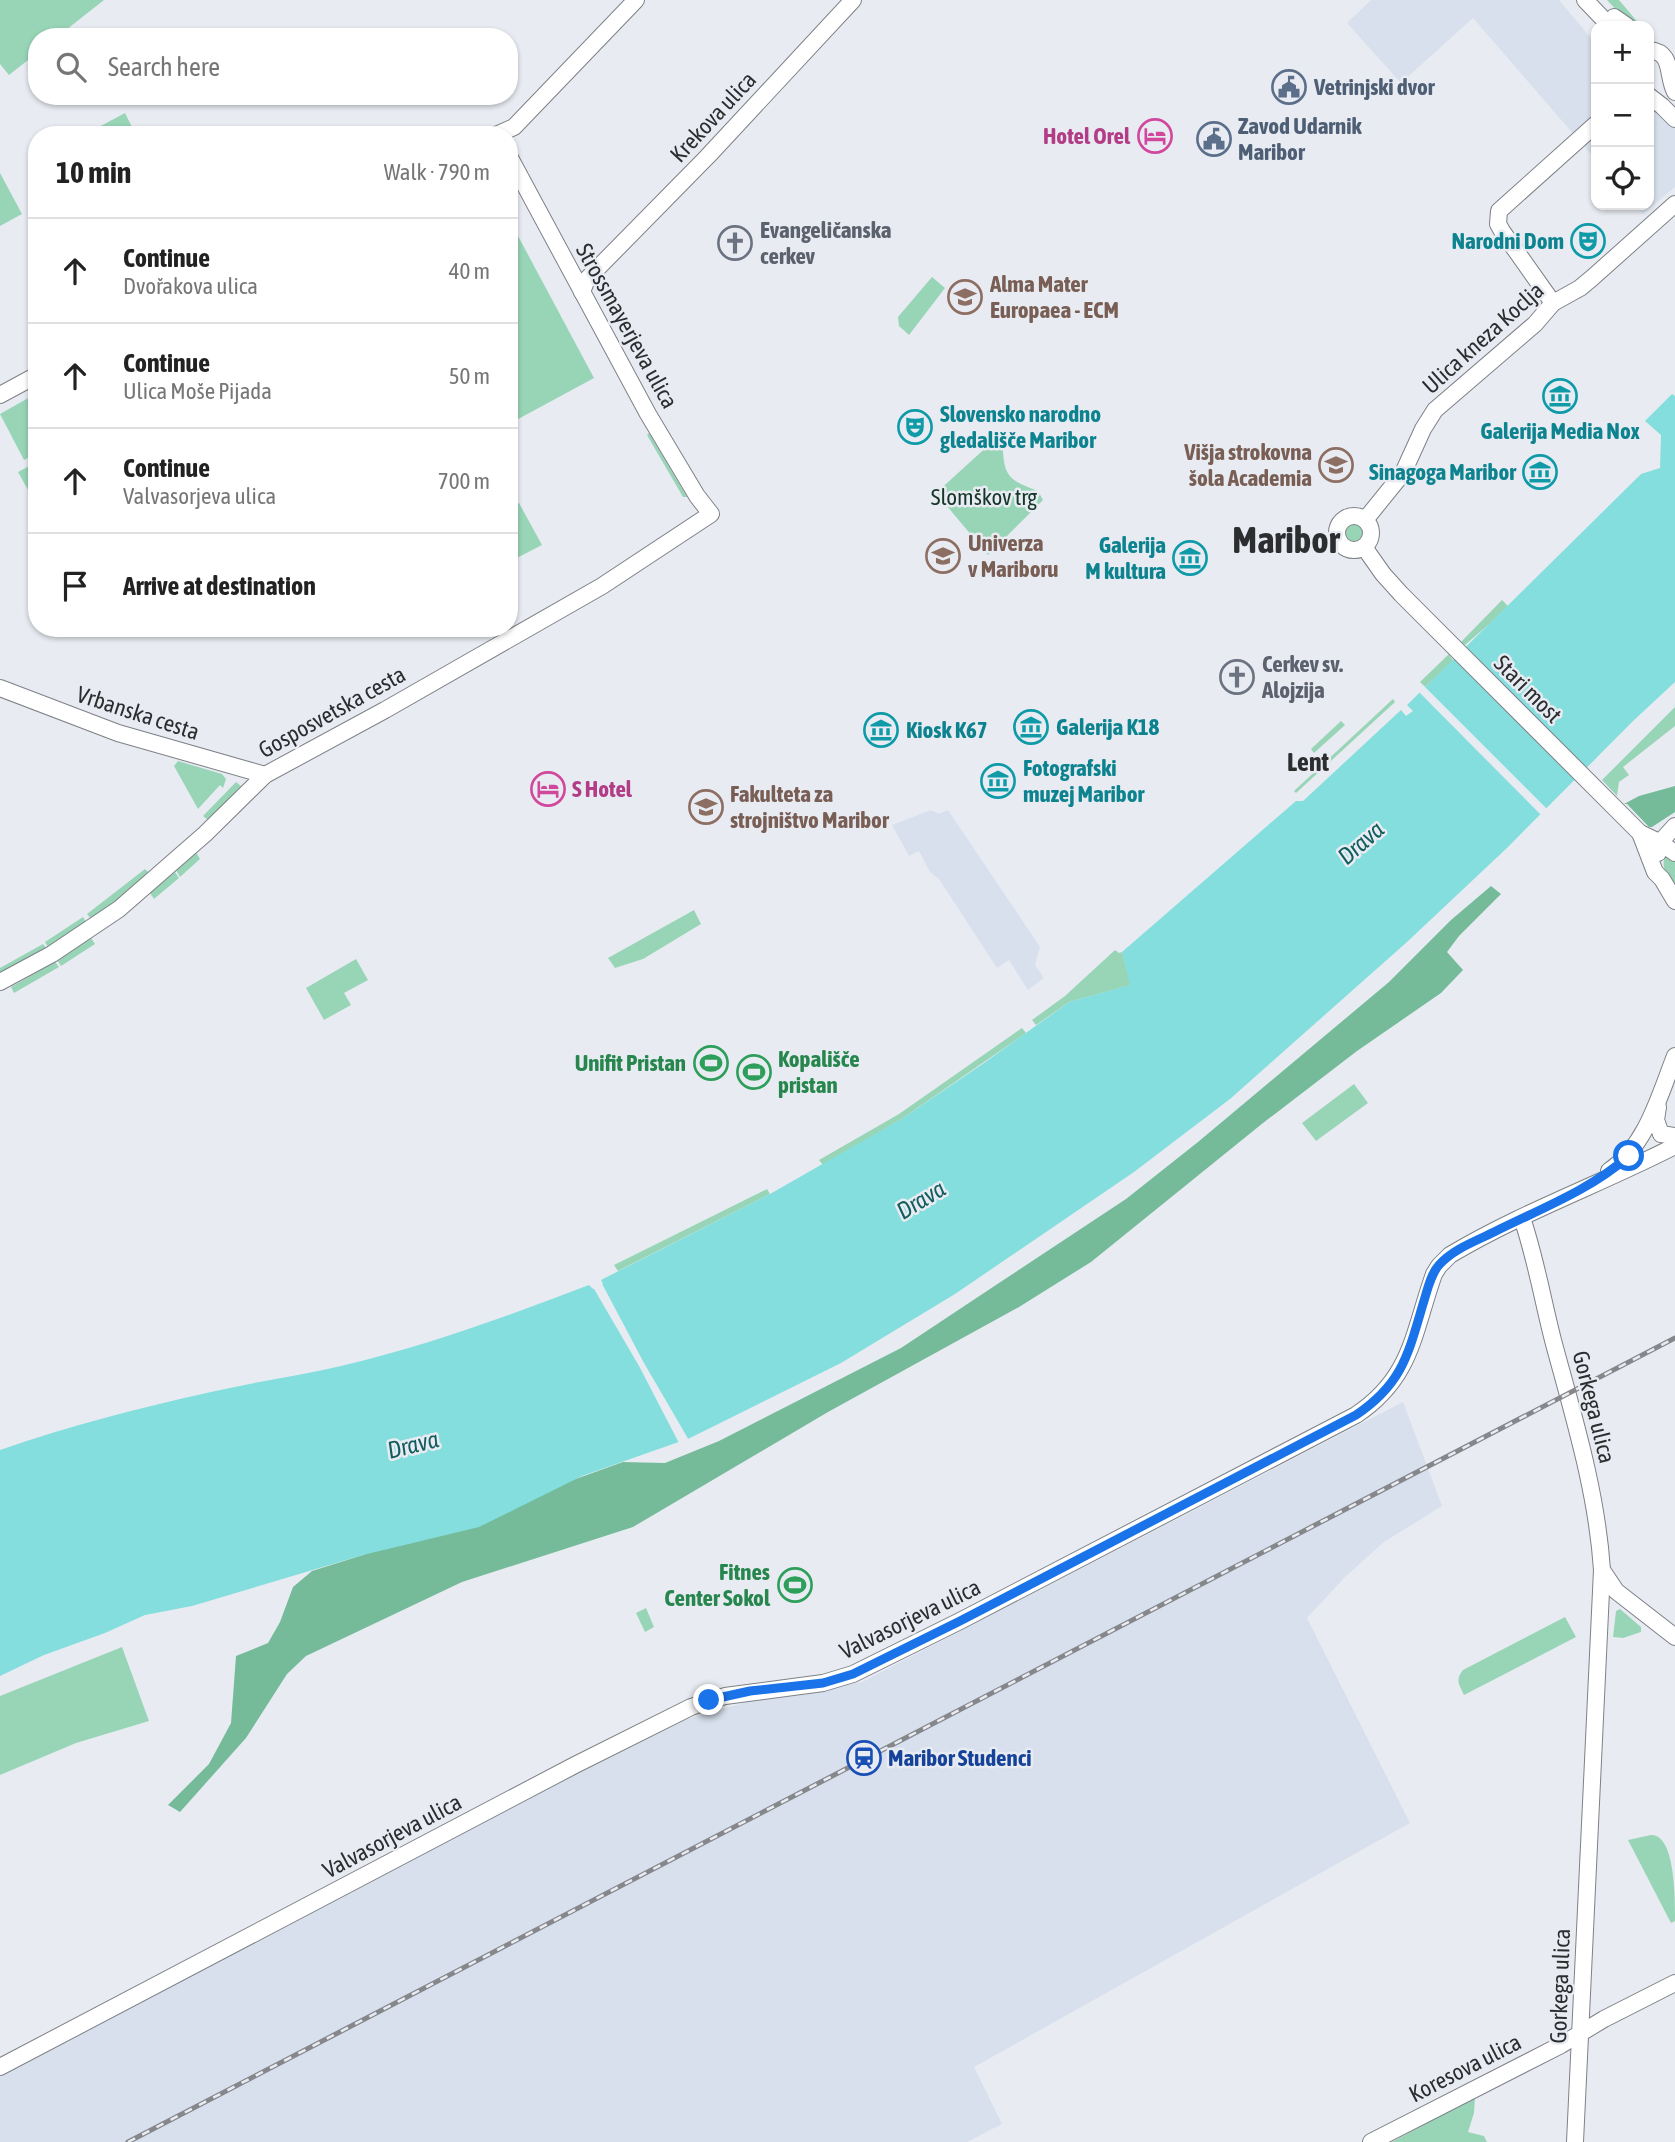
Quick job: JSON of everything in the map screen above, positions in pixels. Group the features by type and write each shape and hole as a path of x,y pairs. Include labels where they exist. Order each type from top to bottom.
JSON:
{"street":[{"path":"515,126 636,0"},
{"name":"Krekova ulica","path":"582,292 587,279 708,156 853,0"},
{"path":"1585,0 1610,21"},
{"path":"1599,0 1612,21"},
{"path":"1654,43 1666,48 1675,58"},
{"path":"1654,51 1666,58 1659,89 1662,106 1675,119"},
{"path":"1659,89 1675,109"},
{"path":"1553,303 1502,231 1498,217 1501,206 1591,128"},
{"name":"Strossmayerjeva ulica","path":"518,173 648,414 697,496 711,514"},
{"name":"Ulica kneza Koclja","path":"1365,520 1403,472 1423,429 1436,410 1535,324 1553,303 1592,278 1675,204"},
{"path":"565,260 575,266 604,262"},
{"path":"0,395 28,380"},
{"name":"Gosposvetska cesta","path":"518,634 602,586 711,514"},
{"path":"1358,516 1365,520 1371,535 1364,547 1347,550 1339,543 1336,535 1339,523 1346,518 1358,516"},
{"name":"Stari most","path":"1364,547 1385,577 1640,833"},
{"name":"Gosposvetska cesta","path":"0,982 52,954 119,909 205,834 265,775 513,637"},
{"name":"Vrbanska cesta","path":"0,688 118,733 265,775"},
{"path":"1662,880 1658,856 1661,843 1675,827"},
{"path":"1640,833 1675,853"},
{"path":"1640,833 1655,872 1675,901"},
{"path":"1587,1186 1629,1156 1660,1098 1675,1056"},
{"path":"1660,1098 1656,1120 1658,1128 1661,1134 1675,1136"},
{"path":"1587,1186 1615,1176 1675,1146"},
{"name":"Valvasorjeva ulica","path":"3,2066 575,1765 691,1707 725,1696 823,1683 853,1674 1356,1415 1385,1392 1399,1374 1409,1354 1427,1292 1438,1266 1459,1250 1587,1186"},
{"name":"Gorkega ulica","path":"1522,1218 1538,1271 1547,1318 1591,1488 1602,1570 1575,2142"},
{"path":"1602,1570 1616,1591 1675,1637"},
{"name":"Koresova ulica","path":"1371,2142 1675,1983"}],"shaded area":[{"path":"1371,0 1559,0 1591,38 1591,154 1473,18 1401,83 1347,23"},
{"path":"1654,104 1675,127 1675,187 1654,205"},
{"path":"931,810 939,814 948,810 1040,947 1035,965 1044,978 1028,990 1009,960 997,968 939,879 930,872 919,851 909,856 892,825"},
{"path":"1403,1402 1442,1506 1384,1542 1345,1577 1307,1618 1410,1823 974,2067 1002,2124 967,2142 0,2142 0,2076 353,1886 681,1721 747,1702 862,1682"}],"green space":[{"path":"0,0 104,0 68,28 28,28 28,60 9,75 0,64"},
{"path":"1607,0 1619,0 1637,21 1626,21"},
{"path":"125,113 132,126 101,126"},
{"path":"0,173 22,214 0,226"},
{"path":"518,236 594,378 518,419"},
{"path":"932,277 945,288 909,335 899,326 898,317"},
{"path":"28,398 28,458 24,460 0,414"},
{"path":"649,433 687,497 683,497 647,435"},
{"name":"Slomškov trg","path":"994,442 1003,450 1008,474 1023,485 1038,491 1043,500 988,555 936,493"},
{"path":"28,467 28,490 18,472"},
{"path":"518,504 542,545 518,557"},
{"path":"1354,521 1365,528 1366,533 1359,544 1354,545 1343,538 1342,533 1349,522"},
{"path":"1502,600 1509,607 1465,645 1461,642"},
{"path":"1449,654 1453,661 1425,687 1420,682"},
{"path":"1393,699 1395,702 1296,793 1294,791"},
{"path":"1675,707 1675,726 1623,767 1629,775 1619,782 1617,796 1602,780"},
{"path":"1341,721 1345,725 1314,753 1311,749"},
{"path":"178,761 222,774 226,779 223,788 220,785 198,809 174,766"},
{"path":"236,782 241,786 208,820 203,816"},
{"path":"1675,786 1675,812 1652,827 1624,804 1639,796"},
{"path":"196,852 200,859 180,877 176,870"},
{"path":"1667,854 1675,857 1675,890 1664,867"},
{"path":"145,869 148,872 135,887 92,920 87,914"},
{"path":"175,872 179,878 154,899 150,893"},
{"path":"1491,886 1501,894 1459,936 1447,952 1463,970 1441,993 1357,1051 1263,1123 1091,1262 1019,1307 828,1412 633,1527 462,1582 306,1656 287,1674 246,1738 180,1812 168,1805 209,1764 231,1723 236,1656 268,1643 280,1622 293,1587 312,1571 623,1462 665,1463 719,1441 901,1348 1126,1199 1389,982 1451,920"},
{"path":"694,910 701,924 643,959 615,968 608,958"},
{"path":"83,917 86,922 49,949 45,942"},
{"path":"91,938 95,944 61,966 57,960"},
{"path":"43,944 48,950 0,977 0,968"},
{"path":"1115,950 1122,952 1131,985 1069,1002 1036,1025 1032,1020 1065,996"},
{"path":"356,959 368,980 344,993 351,1005 324,1020 306,988"},
{"path":"55,962 59,967 14,993 11,987"},
{"path":"1022,1028 1026,1033 903,1118 823,1165 819,1160 899,1114"},
{"path":"1354,1084 1368,1103 1316,1141 1302,1123"},
{"path":"767,1189 770,1194 618,1271 614,1265"},
{"path":"646,1608 654,1627 645,1632 636,1613"},
{"path":"1620,1609 1641,1627 1641,1632 1623,1638 1613,1637 1616,1611"},
{"path":"1565,1617 1576,1637 1464,1695 1458,1679 1463,1670"},
{"path":"122,1647 149,1721 76,1743 0,1775 0,1696"},
{"path":"1651,1835 1659,1837 1669,1855 1675,1897 1675,1921 1671,1923 1628,1840"},
{"path":"1475,2097 1474,2113 1468,2132 1484,2136 1487,2142 1392,2142"}],"water":[{"name":"Drava","path":"1672,394 1675,396 1675,682 1508,847 1407,942 1230,1099 1134,1172 955,1294 841,1363 690,1438 582,1476 479,1527 363,1555 192,1606 145,1615 44,1655 0,1676 0,1450 157,1404 373,1358 466,1330 589,1285 593,1289 603,1284 601,1280 770,1194 903,1118 1069,1002 1130,985 1122,952 1296,801 1303,801 1401,710 1406,716 1413,711 1407,705 1641,474 1660,468 1661,435 1645,421"}],"pier":[{"path":"1423,685 1549,811 1543,817 1417,690"},
{"path":"599,1278 690,1442 680,1445 639,1366 590,1282 593,1285"}],"railway":[{"path":"128,2142 1675,1338"}],"place":[{"name":"Vetrinjski dvor","path":"1289,87"},
{"name":"Hotel Orel","path":"1155,136"},
{"name":"Zavod Udarnik Maribor","path":"1214,139"},
{"name":"Narodni Dom","path":"1588,241"},
{"name":"Evangeličanska cerkev","path":"735,243"},
{"name":"Alma Mater Europaea - ECM","path":"965,297"},
{"name":"Galerija Media Nox","path":"1560,396"},
{"name":"Slovensko narodno gledališče Maribor","path":"915,427"},
{"name":"Višja strokovna šola Academia","path":"1336,465"},
{"name":"Sinagoga Maribor","path":"1540,472"},
{"name":"Univerza v Mariboru","path":"943,556"},
{"name":"Galerija M kultura","path":"1190,558"},
{"name":"Cerkev sv. Alojzija","path":"1237,677"},
{"name":"Galerija K18","path":"1031,727"},
{"name":"Kiosk K67","path":"881,730"},
{"name":"Fotografski muzej Maribor","path":"998,781"},
{"name":"S Hotel","path":"548,789"},
{"name":"Fakulteta za strojništvo Maribor","path":"706,807"},
{"name":"Unifit Pristan","path":"711,1063"},
{"name":"Kopališče pristan","path":"754,1072"},
{"name":"Fitnes Center Sokol","path":"795,1585"},
{"name":"Maribor Studenci","path":"864,1758"}],"district":[{"name":"Maribor","path":"1286,540"},
{"name":"Lent","path":"1308,762"}],"route":[{"path":"709,1700 750,1691 823,1683 853,1674 1356,1415 1385,1392 1399,1374 1409,1354 1427,1292 1438,1266 1459,1250 1587,1186 1629,1156"}]}
